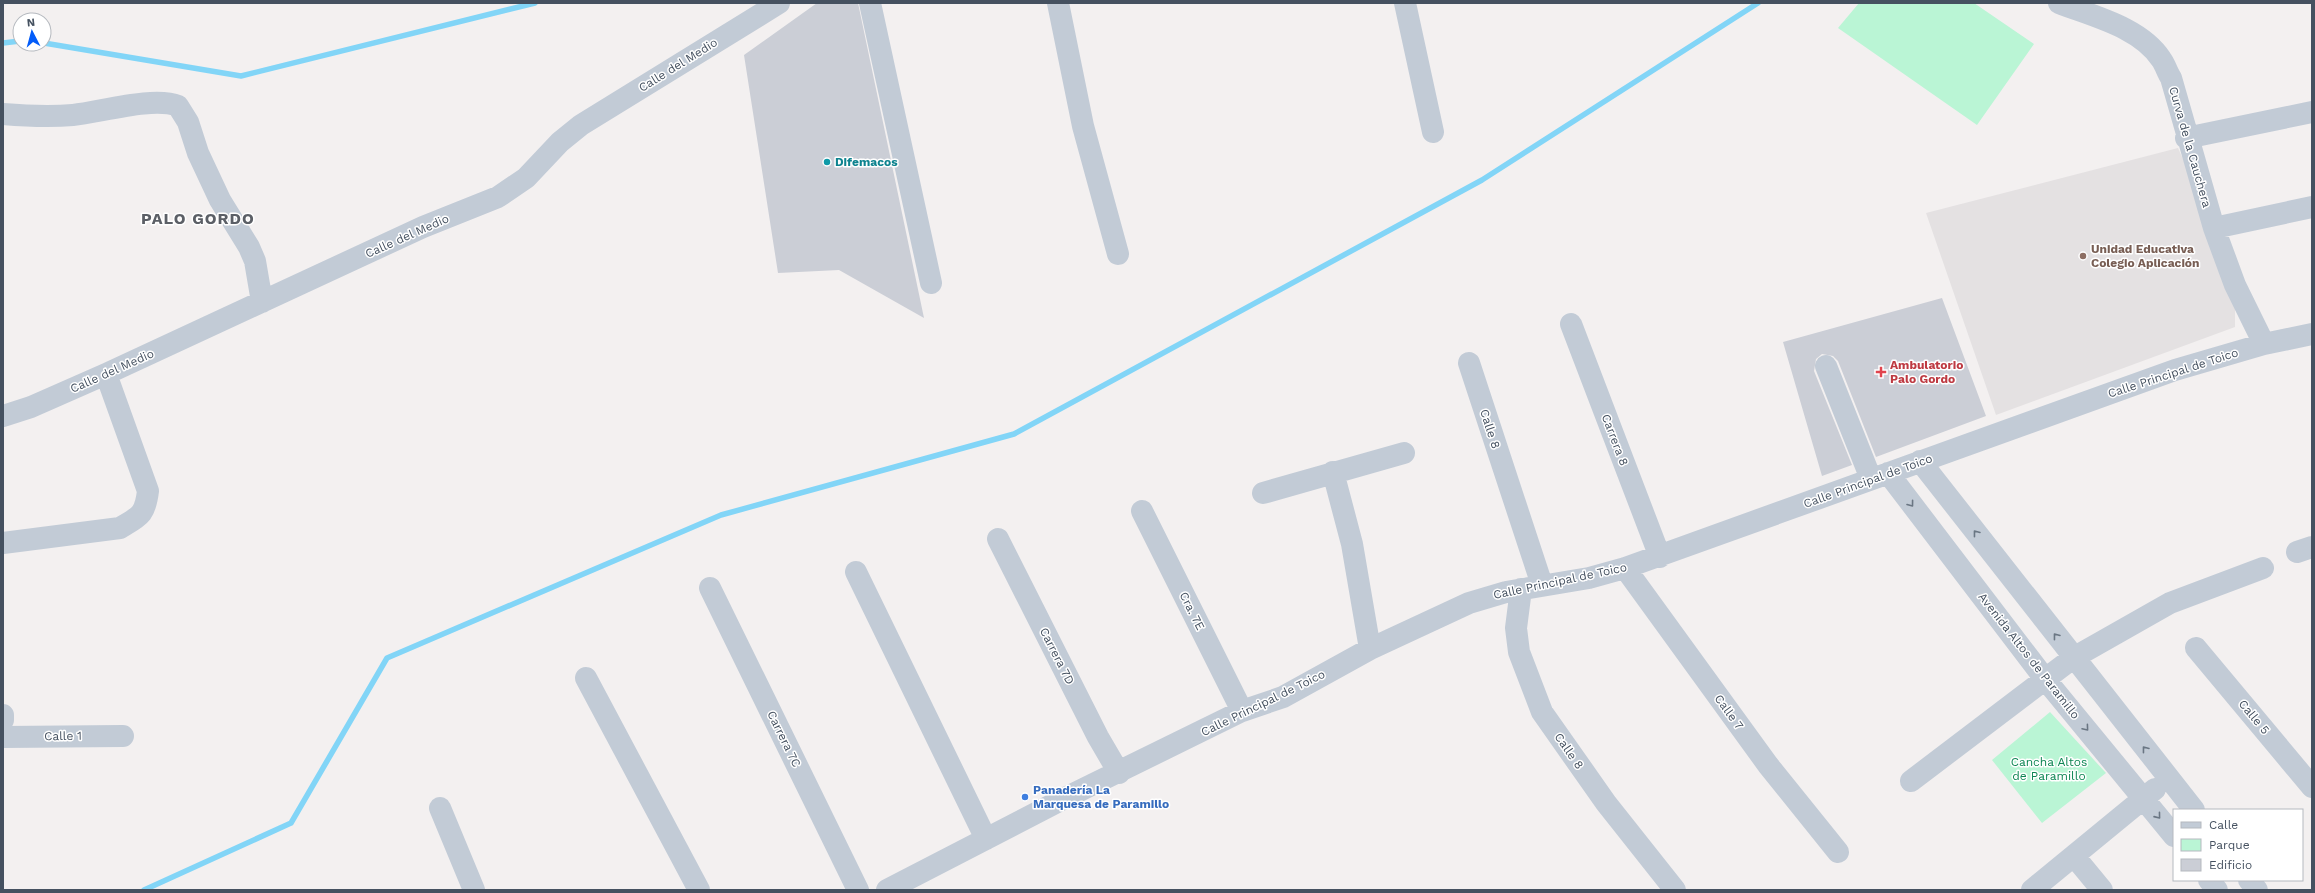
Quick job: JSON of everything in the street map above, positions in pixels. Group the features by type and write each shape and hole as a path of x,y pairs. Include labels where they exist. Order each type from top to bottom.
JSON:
{"street":[{"name":"Calle del Medio","path":"3,416 31,407 106,374 423,227 498,197 526,178 560,142 582,125 779,3"},
{"path":"870,3 931,283"},
{"path":"1058,3 1083,126 1118,254"},
{"path":"1405,3 1433,132"},
{"name":"Curva de la Cauchera","path":"2058,3 2122,28 2143,41 2160,58 2171,78 2186,138 2214,228 2235,285 2264,344"},
{"path":"3,114 30,116 74,115 160,102 178,106 188,122 198,153 220,200 249,247 255,261 262,302"},
{"path":"2186,138 2312,112"},
{"path":"2214,228 2312,207"},
{"name":"Carrera 8","path":"1571,324 1660,557"},
{"path":"2264,344 2312,334"},
{"name":"Calle Principal de Toico","path":"887,890 1242,711 1282,697 1370,649 1469,603 1532,587 1589,578 1660,557 1920,460 2175,370 2264,344"},
{"name":"Calle 8","path":"1469,363 1532,587 1516,628 1519,652 1542,712 1606,803 1675,890"},
{"name":"Avenida Altos de Paramillo","path":"1826,366 1880,476 2173,835"},
{"path":"3,544 120,528 136,518 145,508 148,491 106,374"},
{"path":"1263,493 1332,472 1404,453"},
{"path":"1920,460 2073,658 2193,809"},
{"path":"1332,472 1352,544 1370,649"},
{"name":"Cra. 7E","path":"1142,511 1242,711"},
{"name":"Carrera 7D","path":"998,539 1098,737 1119,773"},
{"name":"Calle 7","path":"1625,568 1768,765 1838,852"},
{"path":"1911,781 2073,658 2170,603 2263,568"},
{"path":"856,572 986,839"},
{"name":"Carrera 7C","path":"710,588 858,890"},
{"name":"Calle 5","path":"2196,648 2312,787"},
{"path":"586,678 699,890"},
{"path":"3,715 3,720"},
{"name":"Calle 1","path":"3,737 122,736"},
{"path":"2032,890 2143,797 2169,779"},
{"path":"440,808 474,890"},
{"path":"2074,856 2102,890"},
{"path":"2210,881 2217,890"},
{"path":"2250,881 2257,890"}],"shaded area":[{"name":"Unidad Educativa Colegio Aplicación","path":"2178,148 2214,228 2235,285 2235,327 1996,415 1926,213"}],"green space":[{"path":"1859,3 1974,3 2034,44 1977,125 1838,28"},
{"name":"Cancha Altos de Paramillo","path":"2050,712 2106,773 2042,823 1992,760"}],"building":[{"name":"Difemacos","path":"817,3 858,3 924,318 839,270 778,273 744,55"},
{"name":"Ambulatorio Palo Gordo","path":"1942,298 1986,416 1876,457 1838,361 1833,356 1822,354 1816,359 1814,371 1852,465 1822,476 1783,342"}],"waterway":[{"path":"52,44 241,76 535,3"},
{"path":"144,890 291,823 387,658 721,515 1014,434 1482,180 1758,3"},
{"path":"3,43 12,42"}],"place":[{"name":"Difemacos","path":"827,162"},
{"name":"Unidad Educativa Colegio Aplicación","path":"2083,256"},
{"name":"Ambulatorio Palo Gordo","path":"1881,372"},
{"name":"Panadería La Marquesa de Paramillo","path":"1025,797"}],"district":[{"name":"PALO GORDO","path":"198,218"}]}
